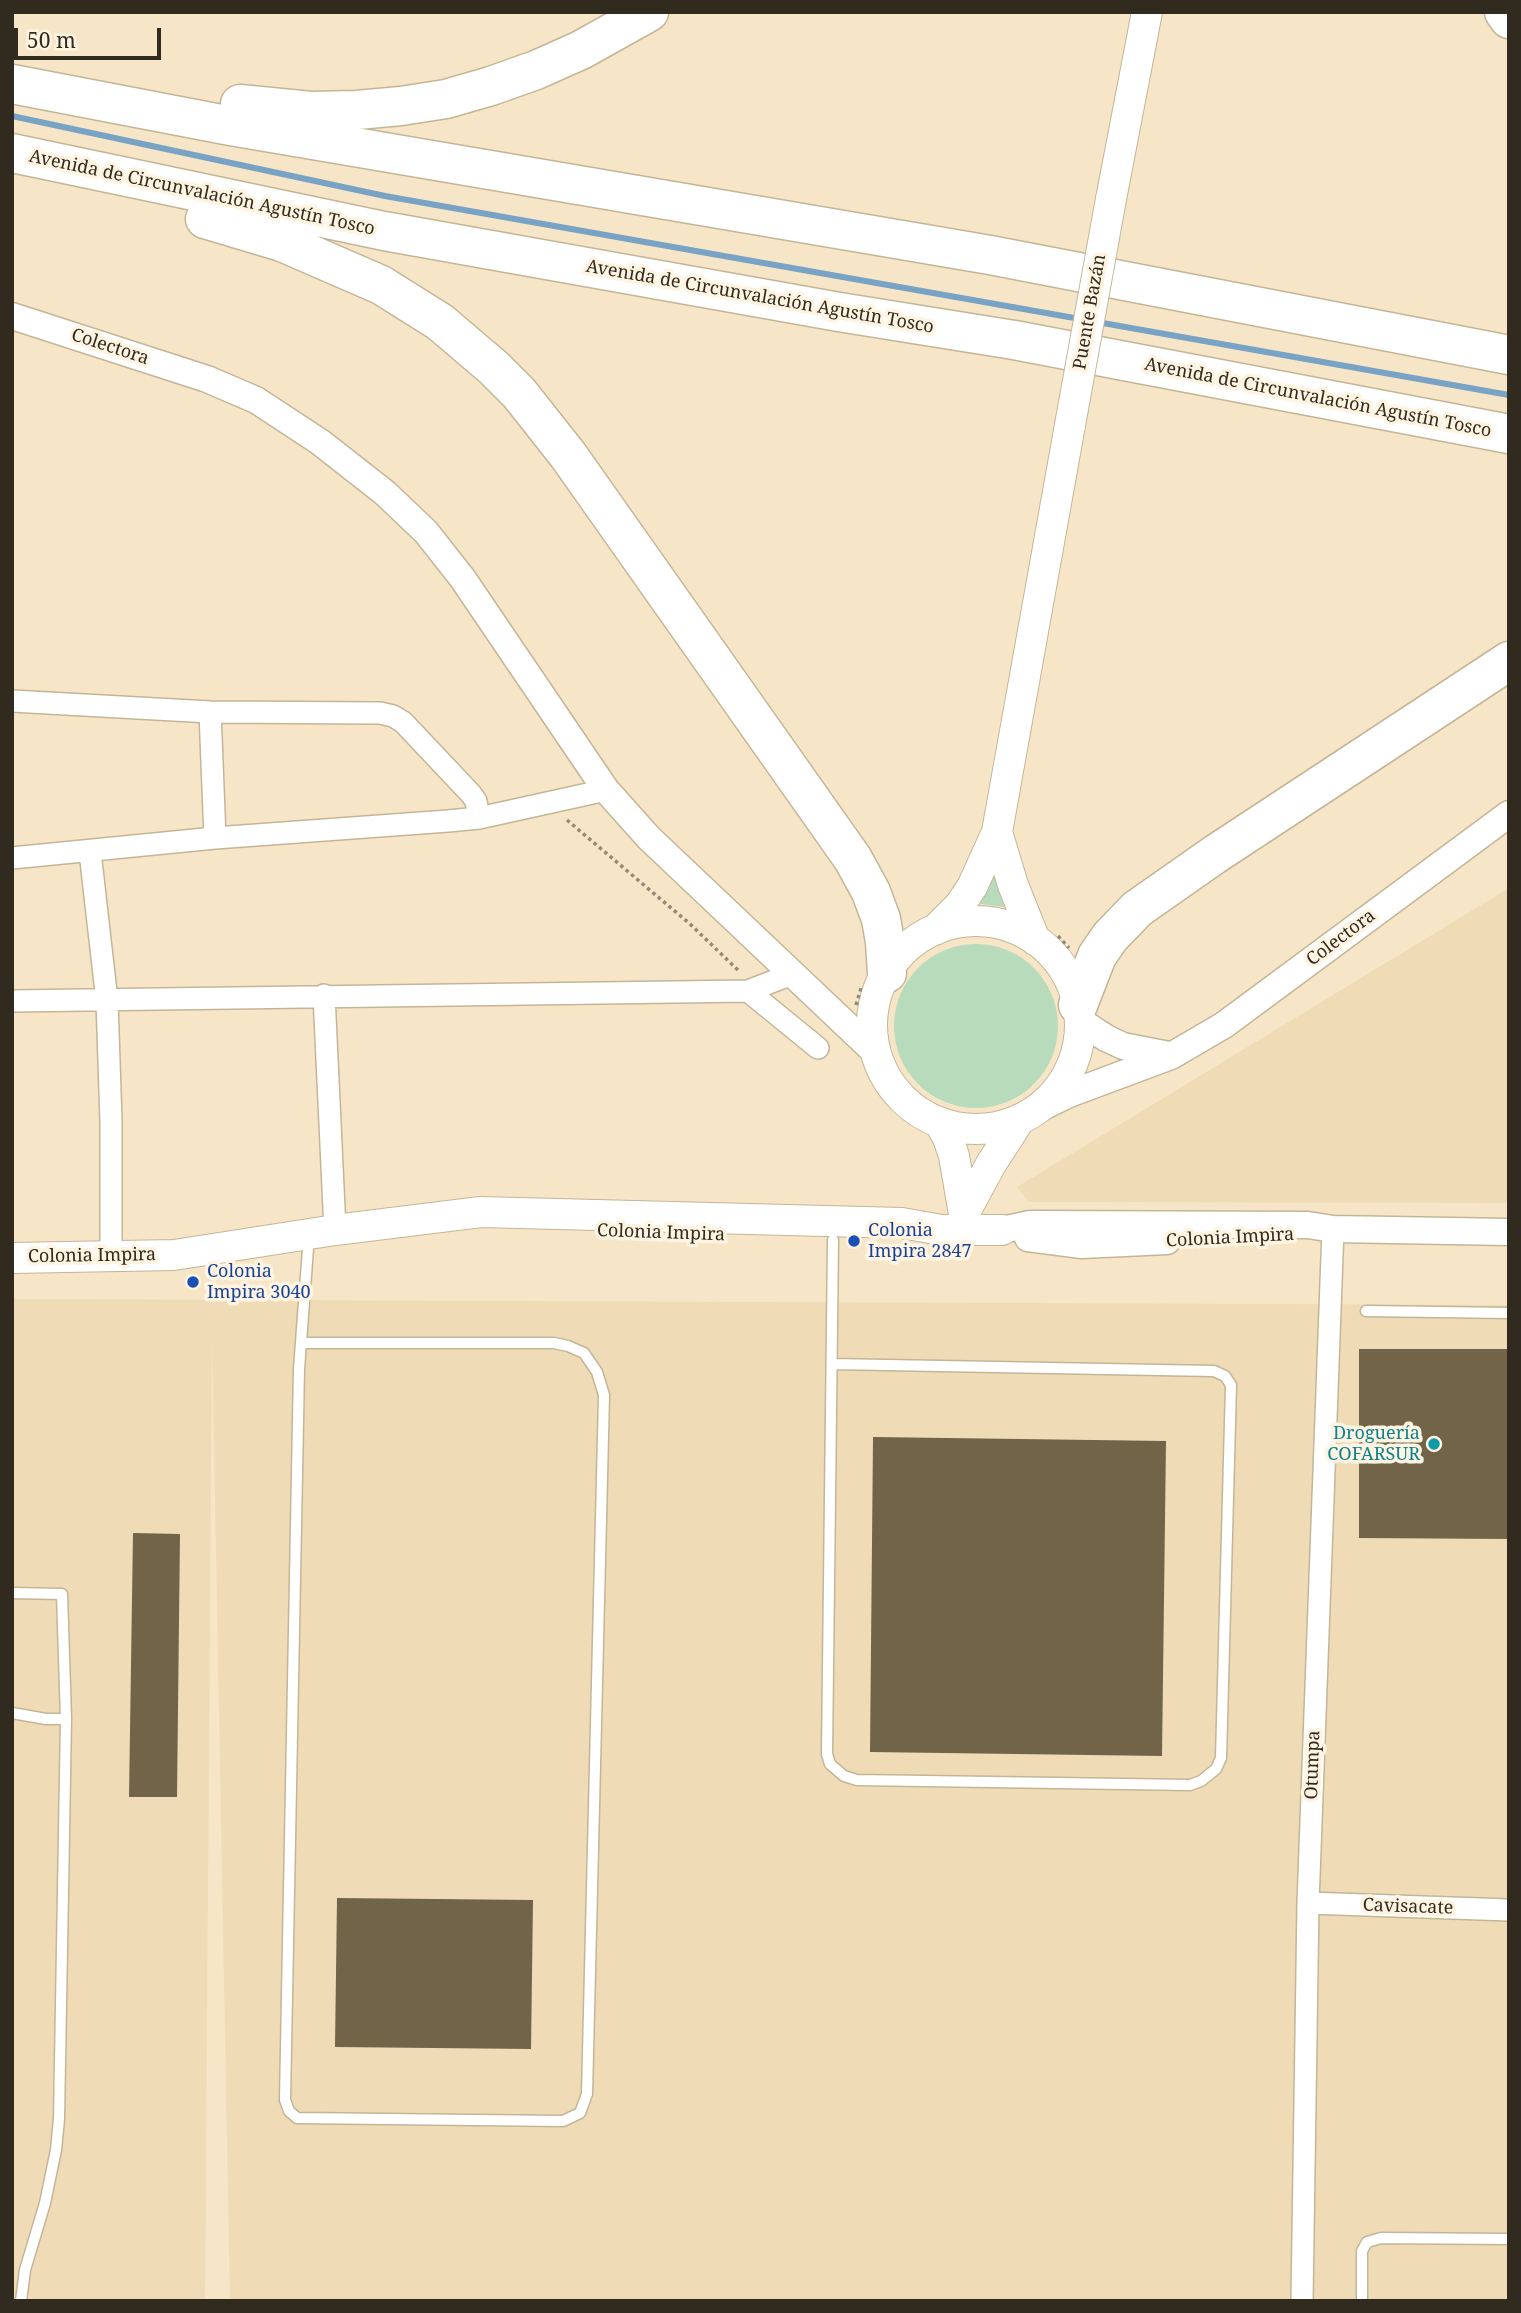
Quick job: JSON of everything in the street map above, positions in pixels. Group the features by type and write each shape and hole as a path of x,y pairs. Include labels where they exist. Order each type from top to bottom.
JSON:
{"highway":[{"path":"12,61 149,89 252,106 311,111 357,110 446,99 491,86 581,50 649,12"},
{"path":"1503,12 1509,19"},
{"path":"12,84 231,126 1016,260 1509,355"},
{"name":"Avenida de Circunvalación Agustín Tosco","path":"12,153 384,231 839,312 1014,340 1509,434"},
{"path":"12,174 193,215 314,254 411,302 440,322 494,368 519,393 568,455 853,859 871,892 881,919 887,973"},
{"path":"1079,1013 1097,956 1110,937 1137,909 1214,855 1509,661"}],"main road":[{"name":"Puente Bazán","path":"997,832 1147,12"},
{"path":"935,930 962,923 991,923 1020,932 1035,940 1058,962 1073,988 1079,1013 1079,1040 1069,1071 1049,1099 1027,1115 995,1127 971,1129 939,1122 922,1114 900,1096 881,1068 875,1052 875,999 887,973 904,951 935,930 960,905 972,887 997,832"},
{"path":"997,832 1016,895 1035,940"},
{"path":"956,1224 1027,1115"},
{"path":"939,1122 954,1156 956,1224"},
{"name":"Colonia Impira","path":"12,1258 174,1255 322,1232 481,1212 956,1224 1002,1230"},
{"name":"Colonia Impira","path":"380,1224 481,1232 616,1231 833,1240 901,1239 956,1224"}],"street":[{"name":"Colectora","path":"12,316 207,379 256,400 320,442 385,493 426,532 463,579 606,790 649,838 875,1052"},
{"path":"12,701 210,712 380,713 393,716 403,722 471,794 476,801 479,818"},
{"path":"210,712 215,838"},
{"path":"12,859 215,838 479,818 606,790"},
{"name":"Colectora","path":"1027,1115 1069,1094 1171,1056 1224,1025 1509,814"},
{"path":"90,852 107,1001 111,1122 111,1257"},
{"path":"12,1001 748,991 792,974"},
{"path":"748,991 818,1048"},
{"path":"322,1232 324,995"},
{"path":"1079,1013 1106,1038 1124,1046 1171,1056"},
{"name":"Colonia Impira","path":"1002,1230 1030,1224 1308,1225 1333,1229 1509,1232"},
{"name":"Otumpa","path":"1302,2301 1308,1903 1333,1229"},
{"name":"Cavisacate","path":"1308,1903 1509,1910"}],"lane":[{"path":"302,1343 554,1343 583,1353 597,1372 604,1395 587,2094 580,2113 563,2121 297,2118 289,2111 285,2100 299,1383 302,1343 322,1232"},
{"path":"832,1364 1214,1371 1225,1376 1231,1385 1221,1758 1216,1769 1190,1786 857,1780 844,1776 830,1764 827,1754 833,1240"},
{"path":"1366,1311 1509,1313"},
{"path":"12,1594 62,1594 66,1719 59,2119 51,2177 26,2270 22,2301"},
{"path":"12,1713 46,1719 66,1719"},
{"path":"1362,2301 1362,2251 1367,2242 1381,2238 1509,2239"}],"path":[{"path":"547,802 740,970 748,991"}],"shaded area":[{"path":"1509,888 1509,1203 1029,1202 1017,1187"},
{"path":"12,1299 1509,1305 1509,2301 230,2301 212,1341 205,2301 12,2301"}],"green space":[{"path":"994,863 1012,908 974,903"},
{"path":"976,944 1007,950 1034,968 1052,995 1058,1026 1052,1057 1034,1084 1007,1102 976,1108 945,1102 918,1084 900,1057 894,1026 900,995 918,968 945,950"}],"building":[{"name":"Droguería COFARSUR","path":"1359,1349 1509,1349 1509,1539 1359,1538"},
{"path":"873,1437 1166,1441 1162,1756 870,1752"},
{"path":"133,1533 180,1534 177,1797 129,1797"},
{"path":"337,1898 533,1900 531,2049 335,2047"}],"waterway":[{"path":"12,116 385,196 1080,319"},
{"path":"1097,322 1509,395"}],"place":[{"name":"Colonia Impira 2847","path":"854,1241"},
{"name":"Colonia Impira 3040","path":"193,1282"},
{"name":"Droguería COFARSUR","path":"1434,1444"}]}
